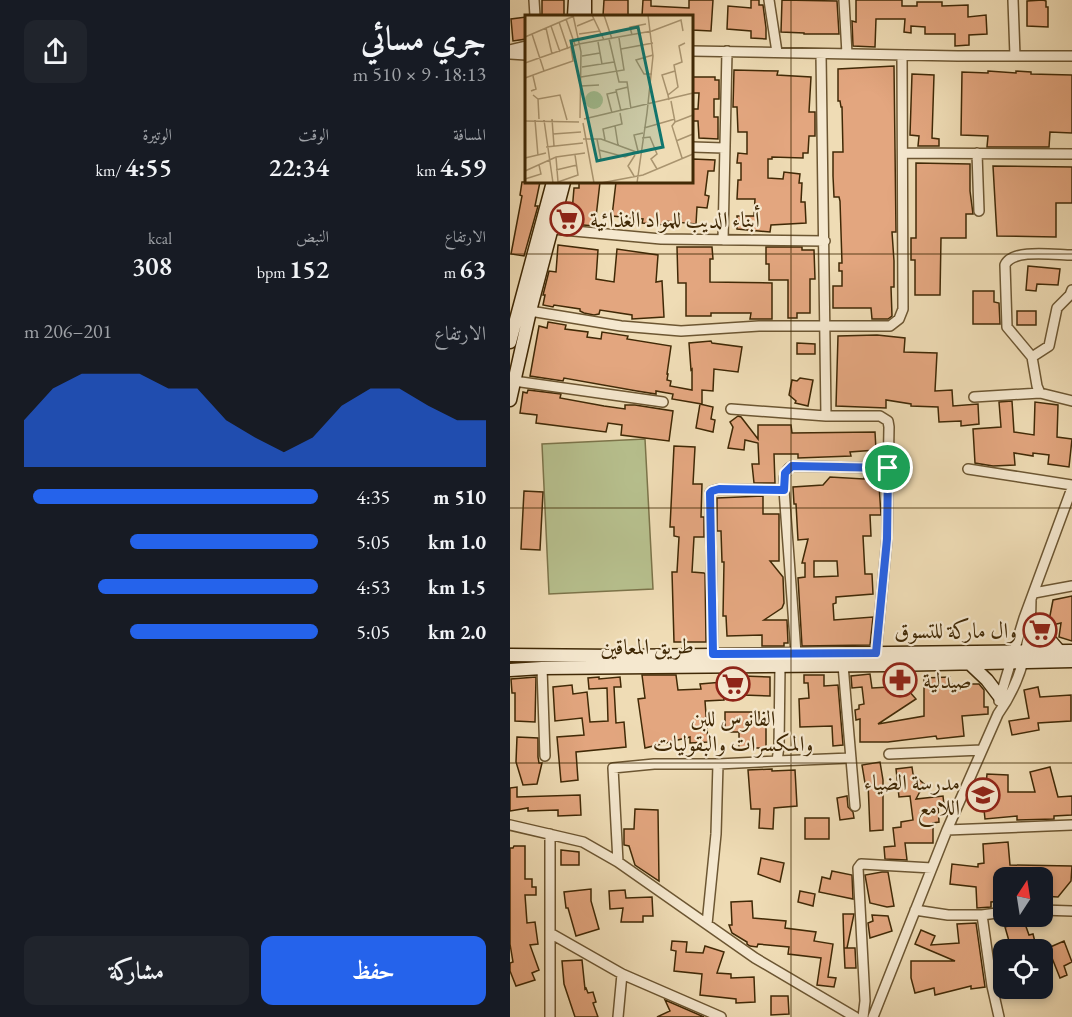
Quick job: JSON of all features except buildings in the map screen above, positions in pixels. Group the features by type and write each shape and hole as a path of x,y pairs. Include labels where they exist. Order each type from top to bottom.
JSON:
{"street":[{"path":"534,0 535,15"},
{"path":"574,15 575,0"},
{"path":"769,0 777,52"},
{"path":"844,0 847,54"},
{"path":"1013,0 1015,56"},
{"path":"510,52 525,46"},
{"path":"693,51 1072,56"},
{"path":"723,240 727,51"},
{"path":"510,52 525,55"},
{"path":"822,54 826,416"},
{"path":"530,311 655,330 681,331 724,327 890,326 899,319 903,309 902,55"},
{"path":"693,147 724,148"},
{"path":"903,153 1072,154"},
{"path":"977,153 979,211"},
{"path":"510,342 553,183"},
{"path":"510,400 530,311 564,183"},
{"path":"552,229 661,239 825,241"},
{"path":"1040,393 1032,357 1007,327 1005,265 1007,260 1015,255 1072,255"},
{"path":"1032,357 1049,346 1057,308 1072,290"},
{"path":"514,381 663,402"},
{"path":"974,397 1040,393 1072,401"},
{"path":"731,409 826,416 885,417 889,427 887,539 876,653"},
{"path":"796,653 784,490 785,473 792,466 888,468"},
{"path":"968,470 1072,486 1012,657 1000,697 998,714"},
{"path":"713,654 710,493 719,489 784,490"},
{"path":"1033,596 1072,586"},
{"path":"873,1017 947,830 998,714 1008,700 1025,656 1033,596"},
{"path":"1031,618 1066,652"},
{"name":"طريق المعاقين","path":"510,670 969,663 1066,652"},
{"name":"طريق المعاقين","path":"510,655 876,653 1012,657"},
{"name":"طريق المعاقين","path":"1025,656 1072,661"},
{"path":"969,663 987,680 1000,697"},
{"path":"843,665 855,806"},
{"path":"777,761 780,666"},
{"path":"542,668 545,756"},
{"path":"889,754 982,750"},
{"path":"618,862 614,768 654,764 717,764 851,758"},
{"path":"707,924 716,834 717,764"},
{"path":"510,825 583,842 618,862 755,958 850,1016"},
{"path":"947,830 1072,825"},
{"path":"550,834 550,1017"},
{"path":"863,1017 865,1001 858,867 861,864 932,868"},
{"path":"915,910 948,915 993,914"},
{"path":"1053,910 1072,911"},
{"path":"982,915 992,986 999,1017"},
{"path":"550,933 622,974 721,1017"},
{"path":"618,1017 622,974"}],"green space":[{"path":"645,439 653,589 549,594 542,444"}],"place":[{"name":"أبناء الديب للمواد الغذائية","path":"567,219"},
{"name":"وال ماركة للتسوق","path":"1040,630"},
{"name":"صيدلية","path":"900,680"},
{"name":"الفانوس للبن والمكسرات والبقوليات","path":"733,684"},
{"name":"مدرسة الضياء اللامع","path":"983,795"}],"route":[{"path":"792,466 888,468 887,539 876,653 713,654 710,493 719,489 784,490 785,473 792,466"}]}
